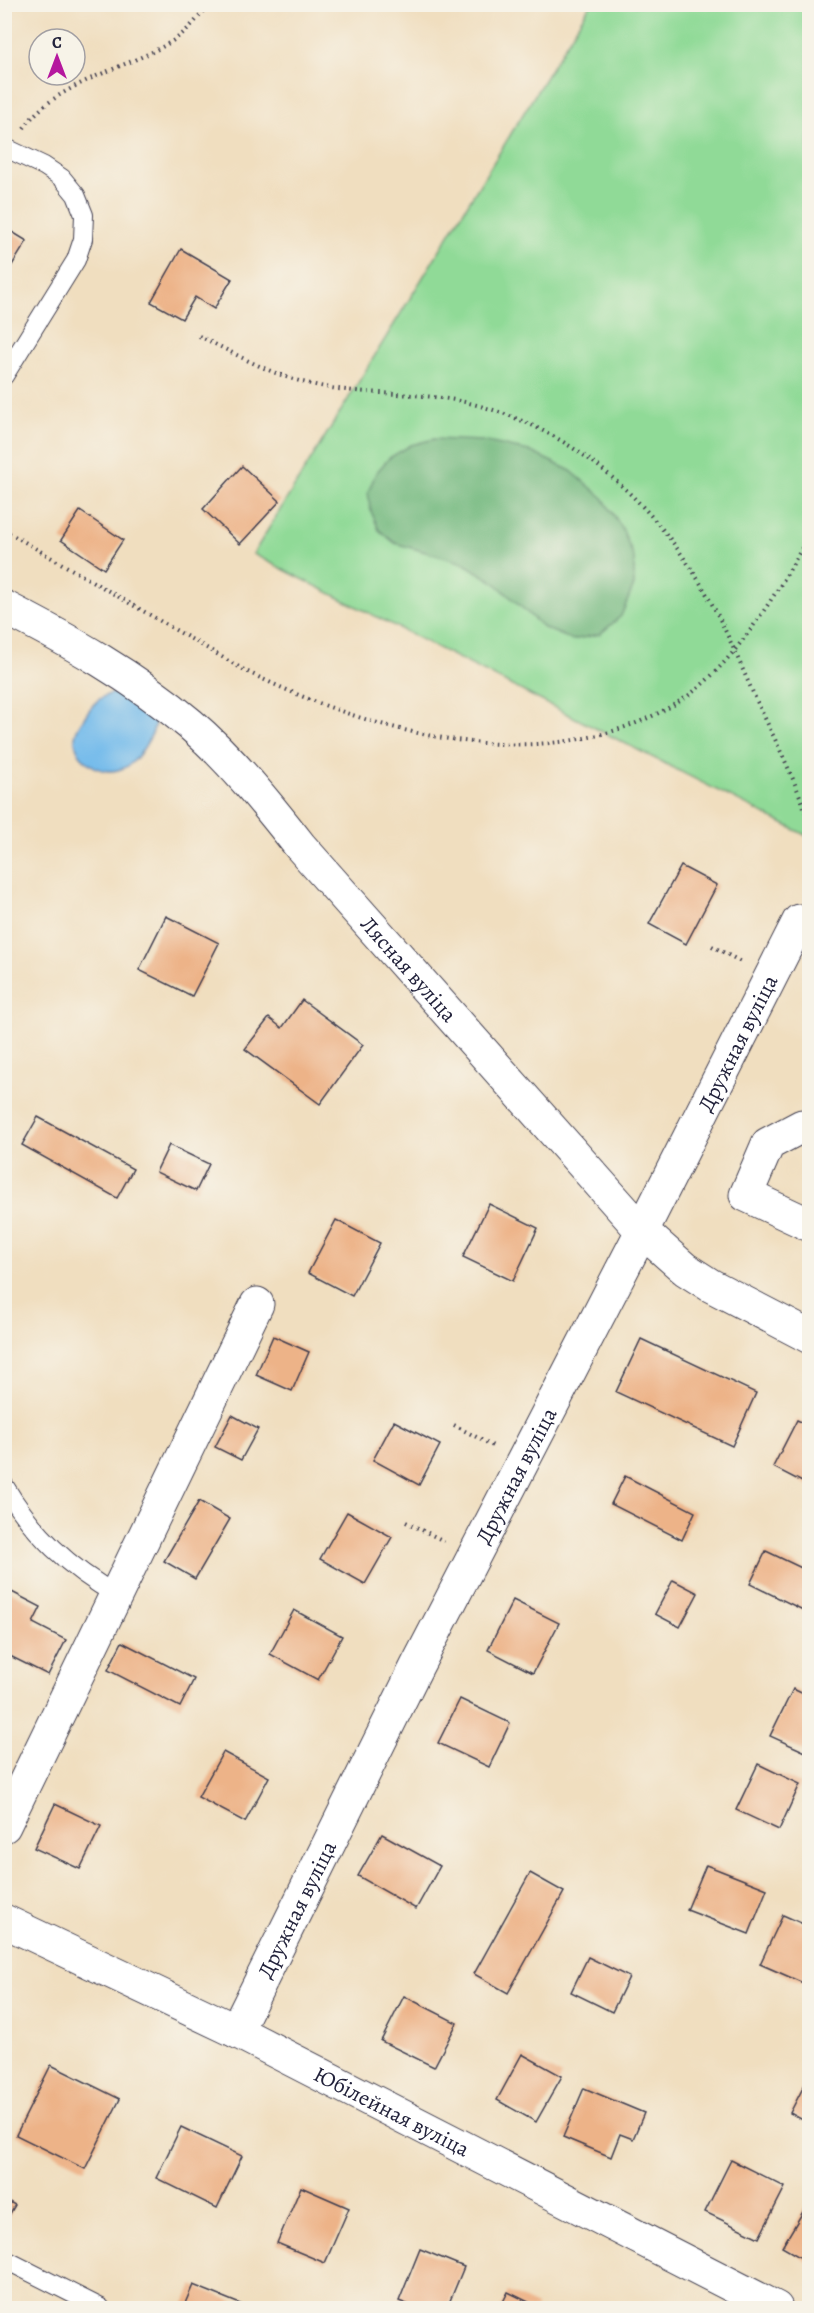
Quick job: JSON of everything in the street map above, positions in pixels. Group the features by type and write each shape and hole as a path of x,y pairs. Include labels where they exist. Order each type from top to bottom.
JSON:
{"street":[{"name":"Лясная вуліца","path":"4,607 115,668 154,695 192,726 267,804 300,846 642,1231 685,1269 710,1285 810,1337"},
{"name":"Дружная вуліца","path":"237,2031 417,1666 799,921"},
{"path":"810,1130 802,1126 768,1144 746,1195 810,1225"},
{"path":"4,1826 257,1304"},
{"name":"Юбілейная вуліца","path":"4,1921 237,2031 776,2308"}],"lane":[{"path":"4,376 65,280 84,238 84,215 76,195 62,178 8,148"},
{"path":"4,1485 34,1528 59,1554 86,1577 117,1595"},
{"path":"4,2259 101,2308"}],"path":[{"path":"8,148 40,108 63,92 171,42 196,21 209,4"},
{"path":"199,336 275,373 306,383 336,389 435,397 472,404 544,430 580,452 614,479 646,509 699,582 734,651 796,787 810,825"},
{"path":"4,530 246,671 286,691 330,708 380,723 466,741 504,745 575,740 612,731 648,718 682,700 709,678 734,651 782,581 810,533"},
{"path":"454,1425 523,1461"},
{"path":"406,1522 474,1557"}],"green space":[{"path":"590,5 809,5 809,837 253,554"},
{"path":"434,439 482,441 529,451 571,471 603,498 622,528 634,558 634,585 621,616 600,634 573,640 544,628 494,582 463,563 395,543 379,530 371,511 368,492 376,473 389,458 411,445"}],"water":[{"path":"119,692 131,695 155,717 155,725 137,758 123,769 103,770 89,764 79,753 75,735 79,725 94,704 102,697"}],"building":[{"path":"4,227 27,241 4,278"},
{"path":"181,249 232,279 214,309 195,297 182,319 151,302"},
{"path":"242,466 280,501 240,544 203,509"},
{"path":"80,511 123,540 104,569 61,540"},
{"path":"681,866 717,885 686,944 649,924"},
{"path":"166,916 219,943 192,996 139,970"},
{"path":"302,1000 363,1045 320,1104 245,1049 269,1018 282,1028"},
{"path":"38,1117 133,1169 117,1198 22,1145"},
{"path":"169,1145 209,1164 196,1191 156,1172"},
{"path":"489,1204 538,1228 513,1281 463,1257"},
{"path":"336,1220 380,1243 352,1296 308,1273"},
{"path":"273,1336 309,1352 292,1391 256,1375"},
{"path":"641,1339 756,1393 732,1446 616,1392"},
{"path":"232,1415 258,1429 241,1460 215,1447"},
{"path":"797,1420 810,1426 810,1486 773,1467"},
{"path":"394,1421 440,1445 419,1485 373,1460"},
{"path":"625,1476 695,1512 682,1540 611,1504"},
{"path":"199,1501 230,1519 195,1579 164,1561"},
{"path":"347,1512 392,1537 365,1584 320,1559"},
{"path":"766,1551 810,1572 810,1596 803,1610 750,1584"},
{"path":"673,1580 698,1593 680,1627 655,1614"},
{"path":"4,1588 41,1607 33,1623 66,1640 48,1675 4,1653"},
{"path":"513,1600 559,1623 533,1673 488,1650"},
{"path":"294,1610 342,1636 318,1680 270,1654"},
{"path":"122,1642 194,1679 180,1707 108,1670"},
{"path":"793,1689 810,1697 810,1754 770,1736"},
{"path":"460,1699 510,1723 489,1767 438,1743"},
{"path":"223,1752 269,1777 245,1822 198,1797"},
{"path":"758,1764 800,1784 779,1830 736,1810"},
{"path":"55,1804 101,1826 80,1869 34,1848"},
{"path":"382,1834 440,1866 416,1909 358,1876"},
{"path":"706,1865 767,1889 749,1934 687,1910"},
{"path":"530,1873 564,1892 508,1993 474,1974"},
{"path":"783,1915 810,1927 810,1986 760,1964"},
{"path":"588,1957 629,1977 612,2012 571,1992"},
{"path":"404,1996 457,2023 434,2067 381,2041"},
{"path":"522,2054 562,2076 536,2122 497,2100"},
{"path":"51,2065 120,2099 85,2169 16,2135"},
{"path":"805,2084 810,2086 810,2124 790,2113"},
{"path":"584,2088 644,2113 633,2139 620,2134 611,2157 563,2137"},
{"path":"181,2127 242,2156 217,2208 156,2178"},
{"path":"731,2160 785,2187 759,2238 705,2212"},
{"path":"301,2187 349,2208 325,2263 277,2243"},
{"path":"4,2199 15,2205 4,2224"},
{"path":"810,2200 810,2263 782,2247"},
{"path":"420,2249 464,2267 447,2308 417,2308 399,2301"},
{"path":"193,2285 250,2308 183,2308"},
{"path":"508,2292 537,2306 536,2308 500,2308"}]}
